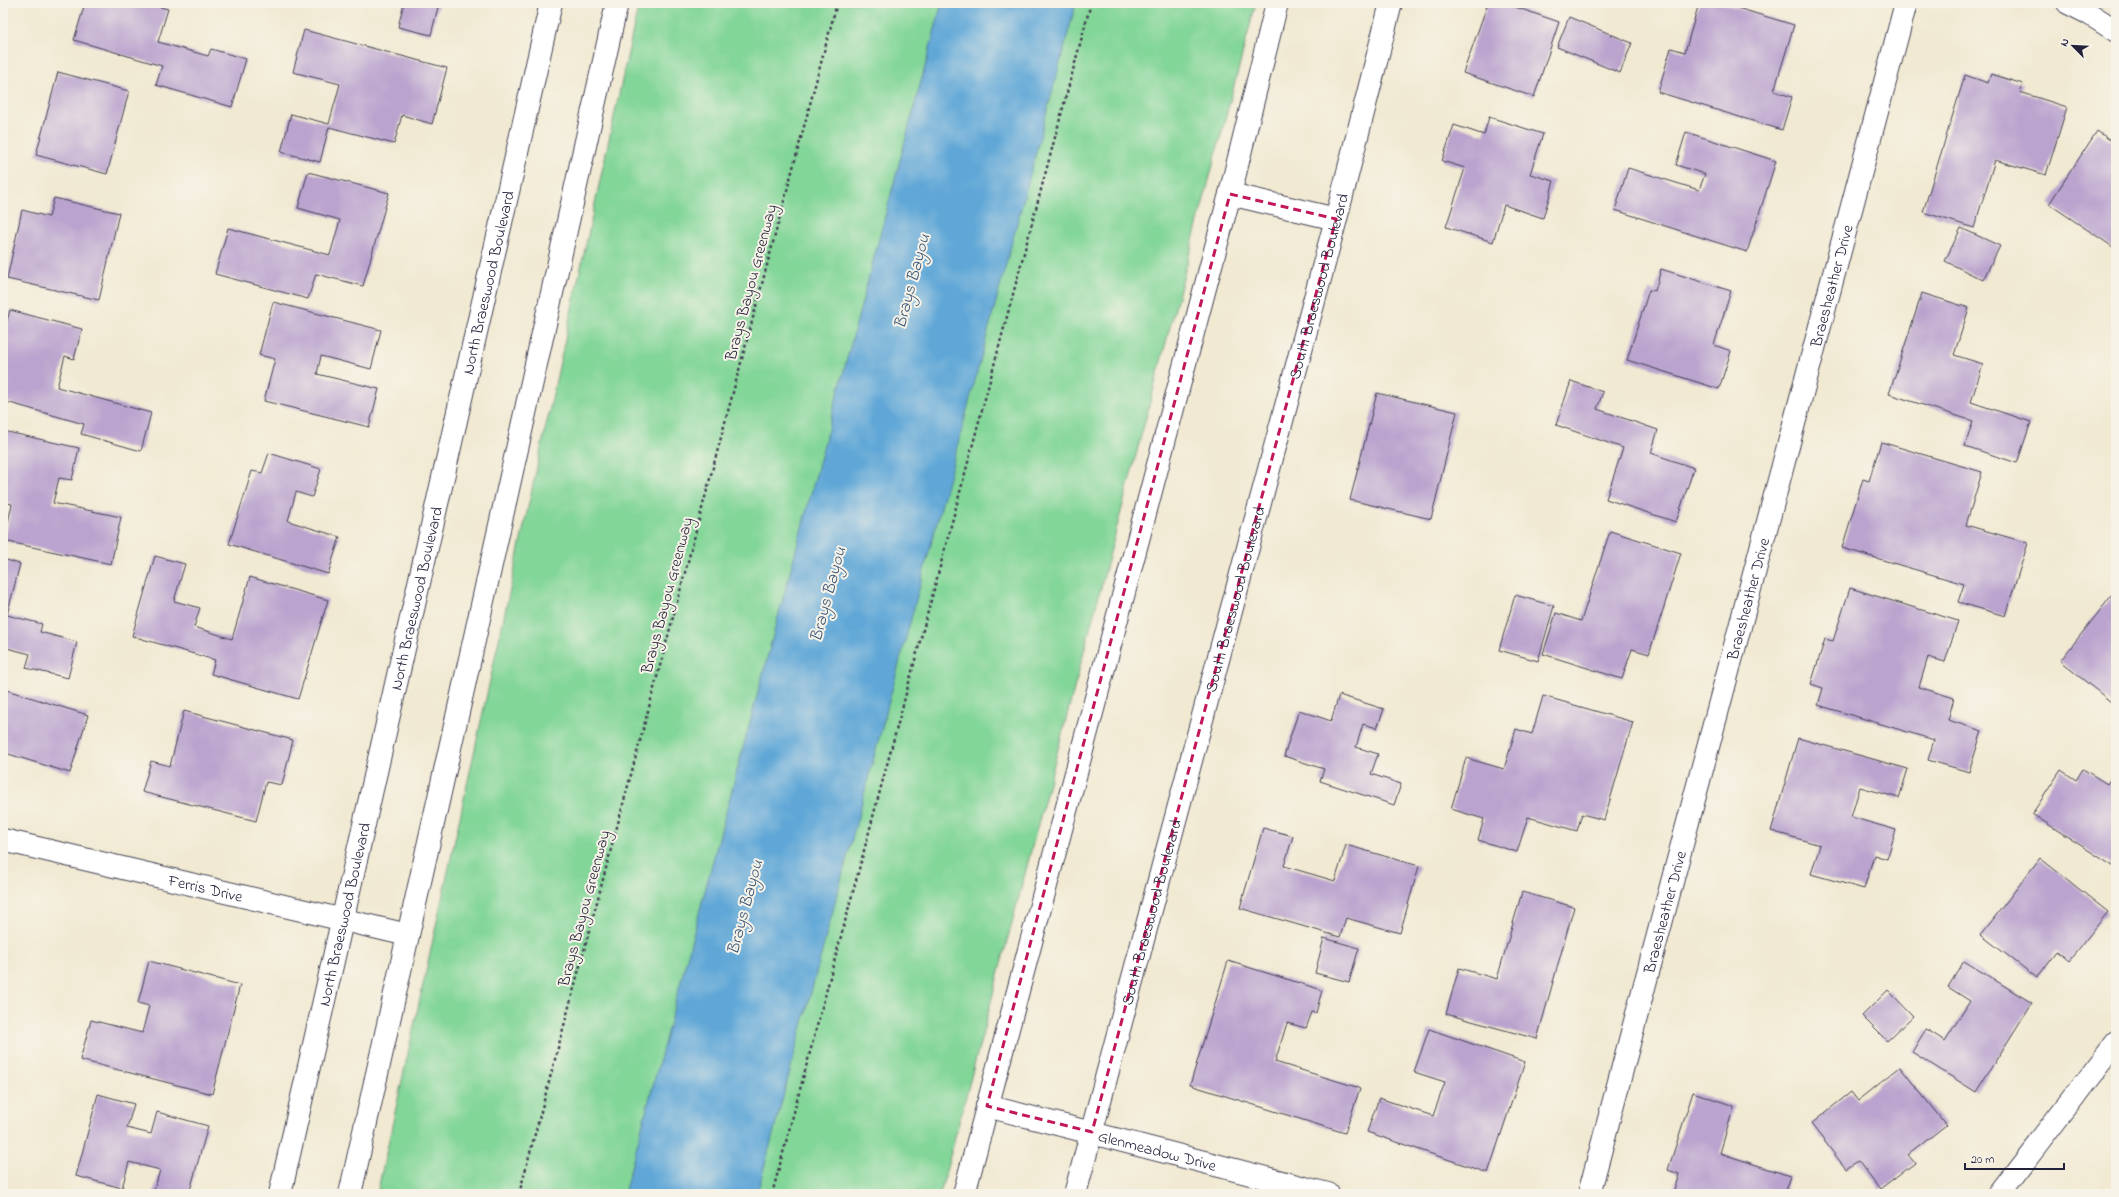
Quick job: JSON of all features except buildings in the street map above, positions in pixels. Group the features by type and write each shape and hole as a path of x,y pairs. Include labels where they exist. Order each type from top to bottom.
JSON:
{"main road":[{"name":"North Braeswood Boulevard","path":"280,1194 341,919 551,3"},
{"path":"350,1194 618,3"},
{"path":"964,1194 1230,194 1277,3"},
{"name":"South Braeswood Boulevard","path":"1075,1194 1336,219 1391,3"},
{"name":"Braesheather Drive","path":"1589,1194 1906,3"},
{"path":"2068,3 2088,13 2116,31"},
{"path":"1230,194 1336,219"},
{"name":"Ferris Drive","path":"3,840 408,935"},
{"path":"1999,1194 2116,1042"},
{"name":"Glenmeadow Drive","path":"987,1106 1328,1194"}],"path":[{"name":"Brays Bayou Greenway","path":"519,1194 837,3"},
{"path":"772,1194 1091,3"}],"highlighted area":[{"path":"1230,194 1336,219 1092,1132 987,1106"}],"green space":[{"path":"639,3 1256,3 940,1194 377,1194"}],"water":[{"name":"Brays Bayou","path":"942,3 1076,3 757,1194 624,1194"}]}
